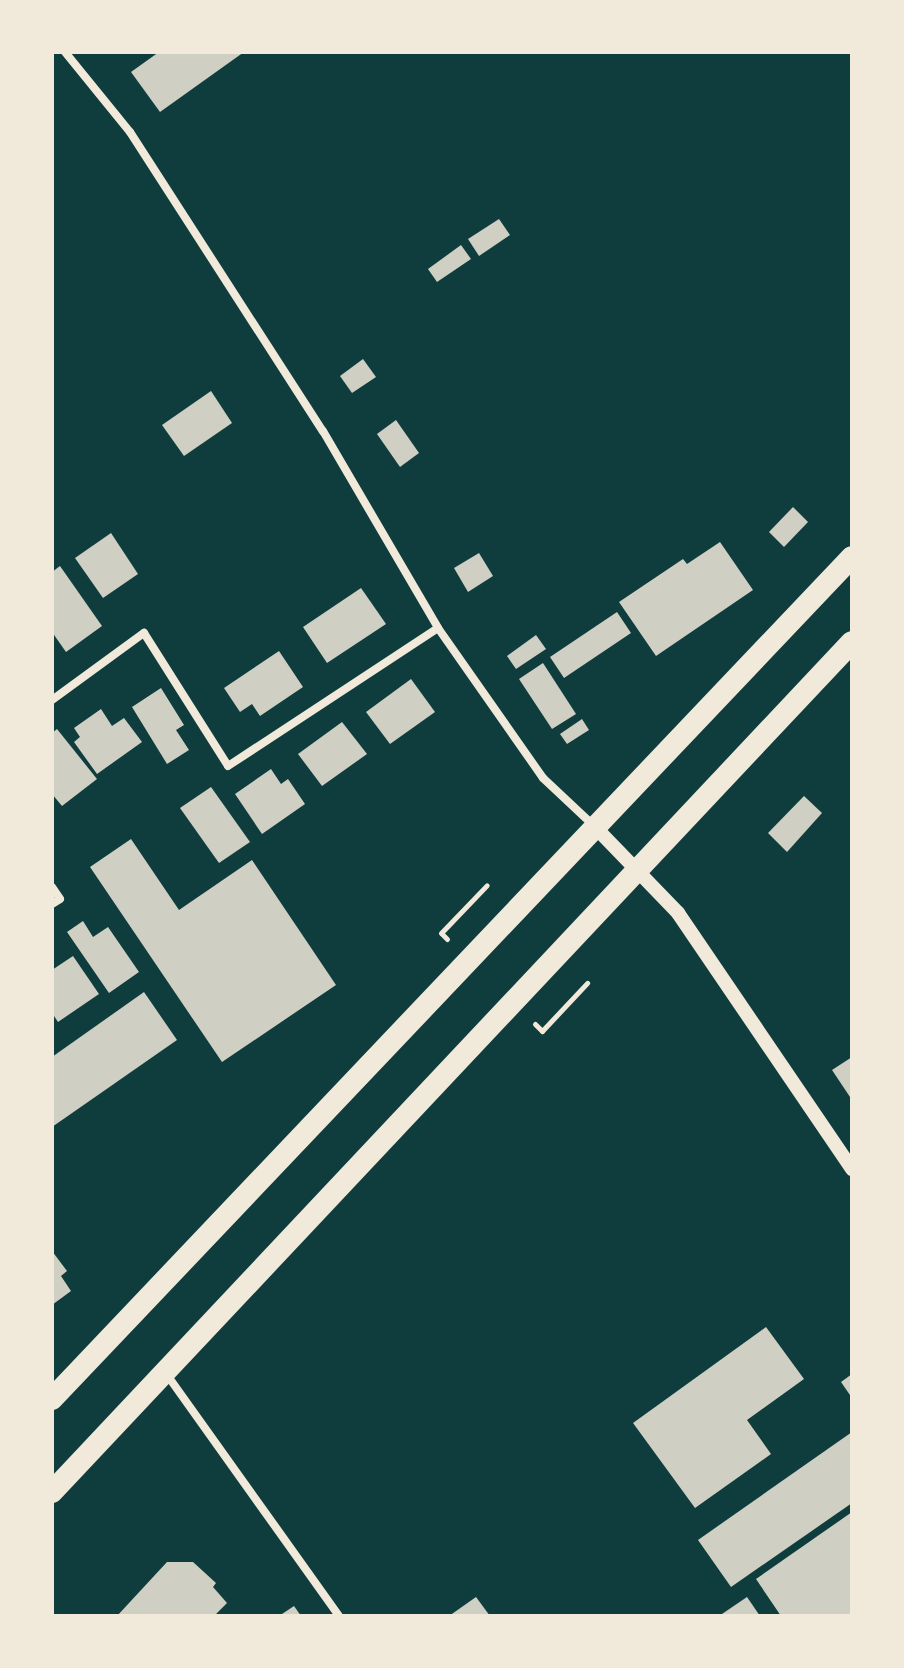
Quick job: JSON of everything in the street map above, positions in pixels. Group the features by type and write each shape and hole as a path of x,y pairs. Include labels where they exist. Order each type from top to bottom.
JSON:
{"highway":[{"path":"52,1399 597,829 852,557"},
{"path":"52,1492 163,1369 852,642"}],"street":[{"path":"65,52 130,132 323,431 438,628 543,778 678,913 852,1169"},
{"path":"52,700 144,633 228,766 438,628"},
{"path":"52,887 60,899 52,904"},
{"path":"163,1369 339,1616"}],"path":[{"path":"446,928 487,885"},
{"path":"546,1026 587,983"}],"building":[{"path":"159,52 244,52 160,112 131,72"},
{"path":"499,219 510,235 479,256 468,239"},
{"path":"461,245 471,259 437,282 428,269"},
{"path":"363,359 376,377 352,393 340,376"},
{"path":"211,391 232,423 184,456 162,425"},
{"path":"396,420 419,453 400,467 377,434"},
{"path":"793,507 808,522 784,547 769,532"},
{"path":"111,533 138,574 103,598 75,558"},
{"path":"720,542 753,590 656,656 619,602 683,559 687,564"},
{"path":"479,553 493,576 468,592 454,568"},
{"path":"60,566 102,626 66,652 52,632 52,572"},
{"path":"361,588 386,624 327,663 303,627"},
{"path":"617,612 631,633 564,678 550,657"},
{"path":"536,635 546,649 516,669 507,656"},
{"path":"279,651 303,687 260,716 252,704 240,712 224,688"},
{"path":"543,663 576,714 552,729 519,679"},
{"path":"411,679 435,712 390,744 366,712"},
{"path":"161,688 184,725 176,730 189,750 167,764 132,707"},
{"path":"101,709 112,726 124,718 142,742 97,774 74,742 80,737 74,728"},
{"path":"582,719 589,730 567,744 560,734"},
{"path":"342,722 367,754 322,786 298,754"},
{"path":"57,729 97,779 62,806 52,794 52,733"},
{"path":"271,769 281,784 288,779 305,804 262,834 235,794"},
{"path":"211,787 250,842 219,863 180,808"},
{"path":"804,796 822,813 787,852 768,833"},
{"path":"131,839 179,910 252,860 336,985 222,1062 90,867"},
{"path":"83,921 93,937 108,927 139,972 109,993 67,932"},
{"path":"73,956 99,994 58,1022 52,1013 52,970"},
{"path":"144,992 177,1040 52,1127 52,1057"},
{"path":"852,1057 852,1100 832,1070"},
{"path":"52,1251 67,1271 61,1276 71,1291 52,1305"},
{"path":"766,1327 804,1379 747,1420 771,1454 695,1508 633,1423"},
{"path":"852,1374 852,1398 841,1382"},
{"path":"852,1432 852,1503 731,1587 698,1540"},
{"path":"852,1512 852,1616 781,1616 756,1579"},
{"path":"167,1562 193,1562 216,1583 213,1587 227,1603 214,1616 117,1616"},
{"path":"476,1597 490,1616 449,1616"},
{"path":"747,1597 760,1616 719,1616"},
{"path":"294,1606 301,1616 279,1616"}]}
